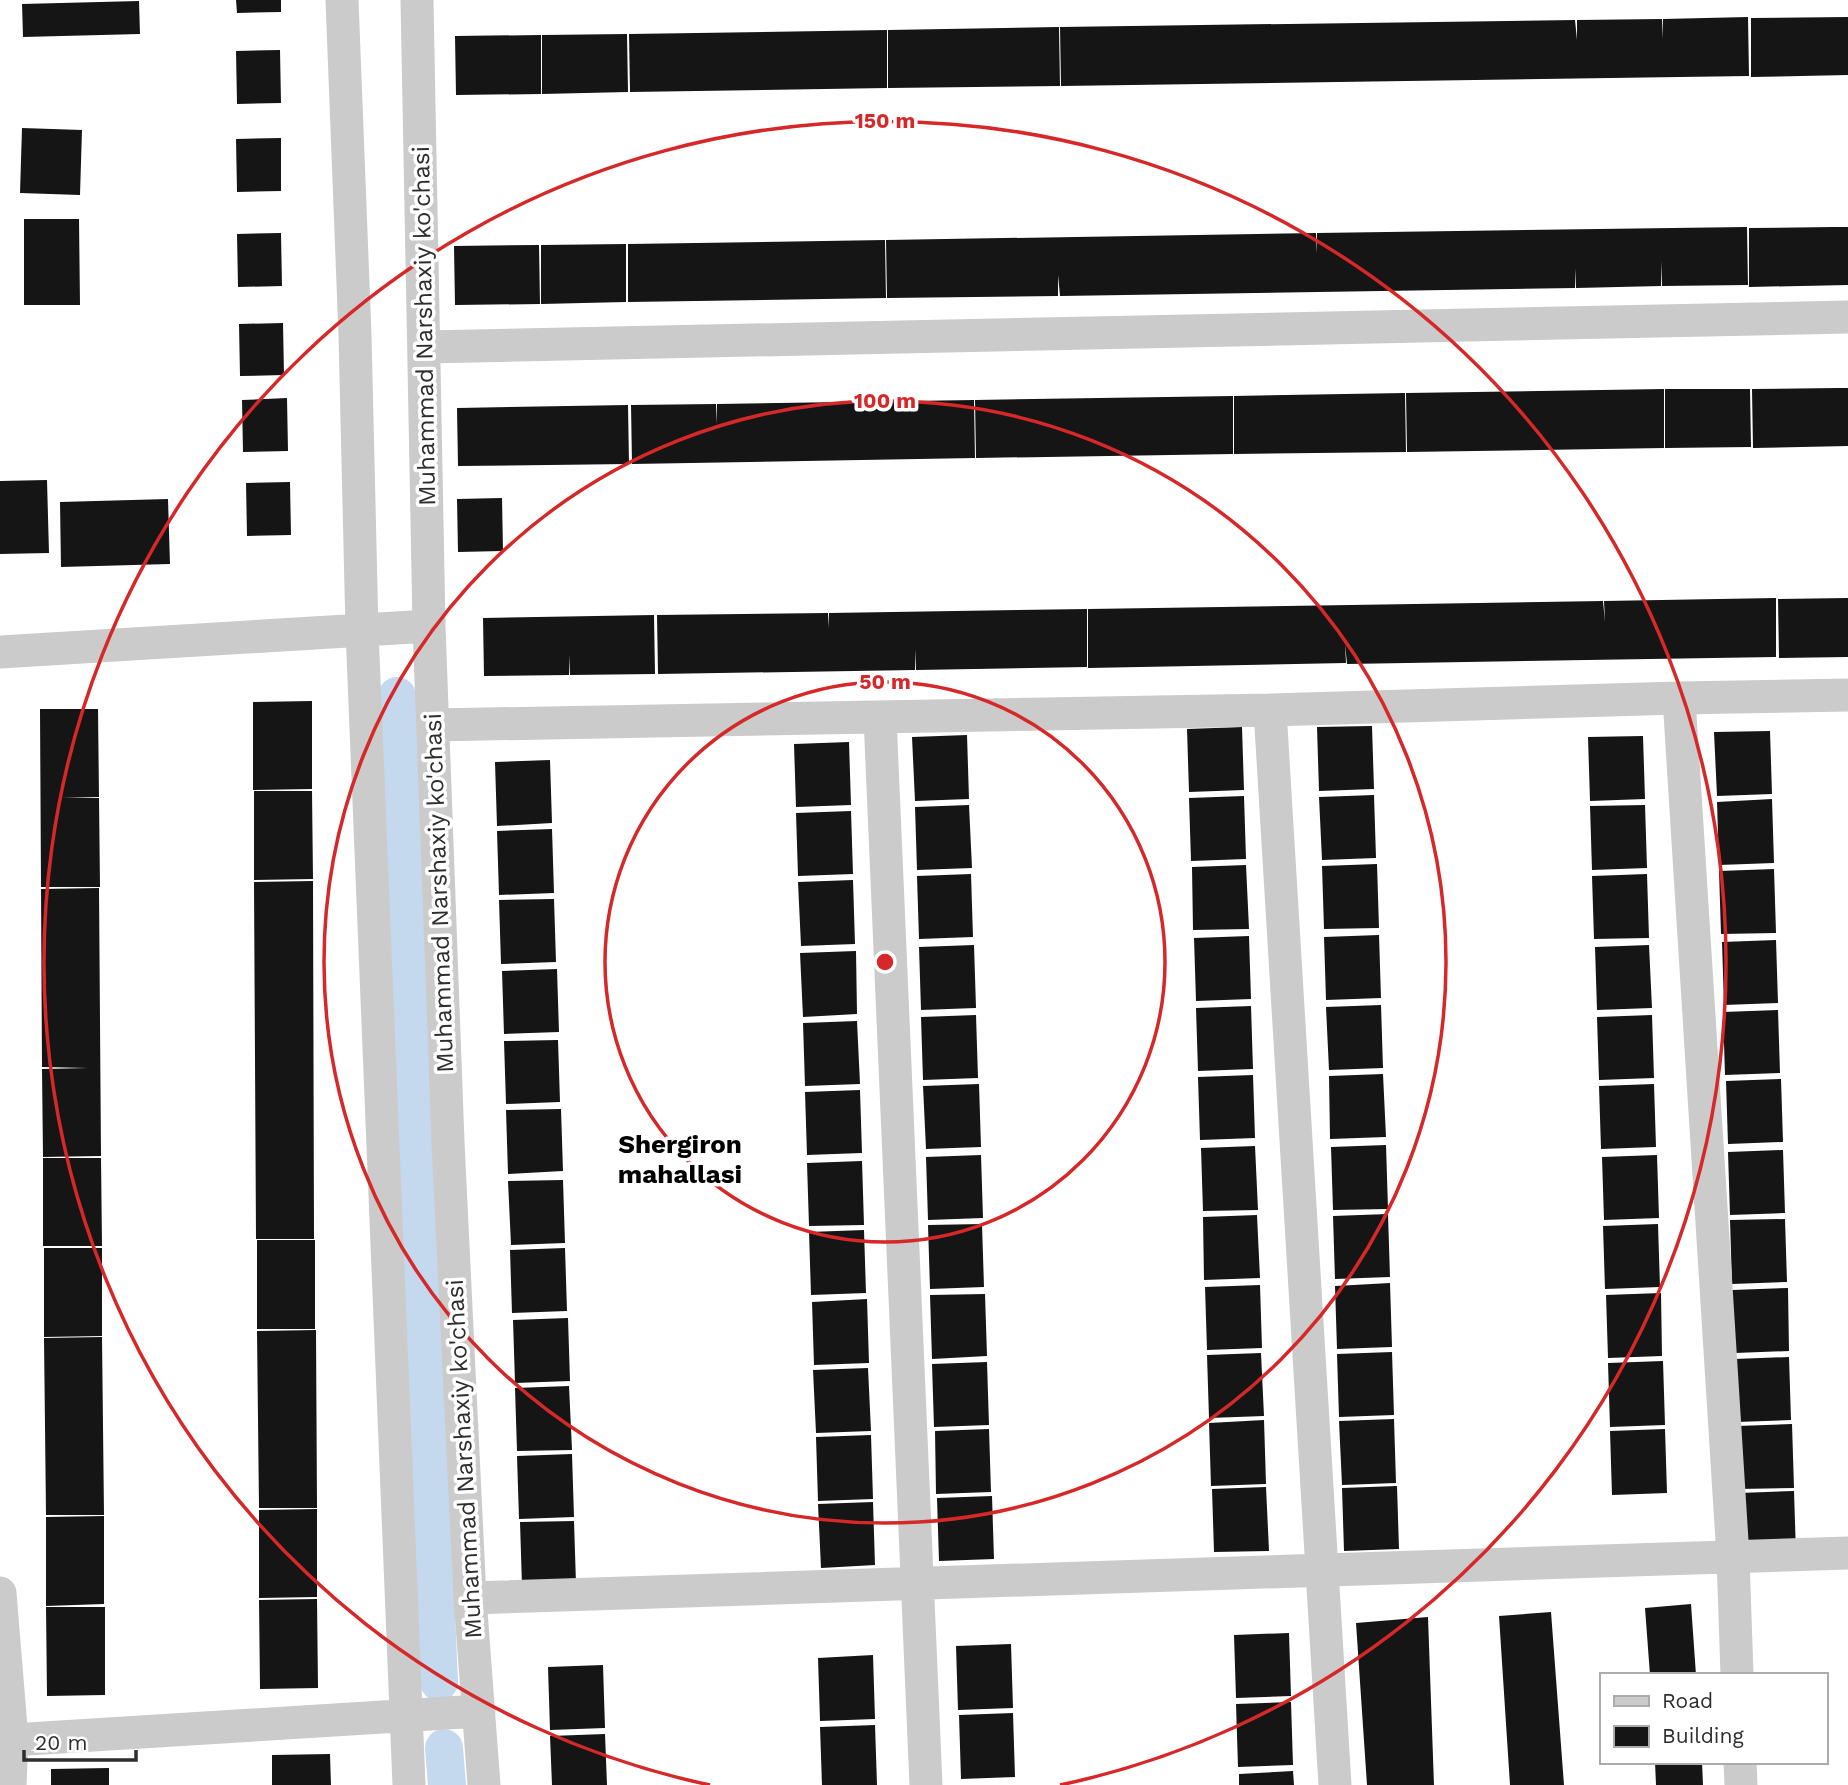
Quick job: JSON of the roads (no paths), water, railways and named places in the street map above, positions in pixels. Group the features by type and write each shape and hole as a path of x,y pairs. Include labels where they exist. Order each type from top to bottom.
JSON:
{"street":[{"path":"342,0 355,335 362,631 409,1785"},
{"name":"Muhammad Narshaxiy ko'chasi","path":"417,0 429,626 447,1142 470,1598 484,1785"},
{"path":"425,347 1848,317"},
{"path":"0,652 429,626"},
{"path":"433,725 1270,710 1848,695"},
{"path":"1679,698 1733,1557 1737,1673"},
{"path":"1270,710 1335,1785"},
{"path":"880,717 926,1785"},
{"path":"470,1598 1848,1553"},
{"path":"0,1593 12,1740 10,1785"},
{"path":"12,1740 479,1711"},
{"path":"1740,1764 1741,1785"}],"waterway":[{"path":"397,696 439,1682"},
{"path":"444,1748 447,1785"}],"district":[{"name":"Shergiron mahallasi","path":"680,1159"}]}
